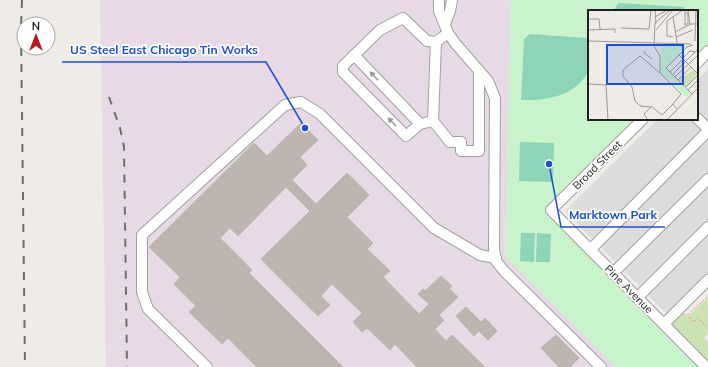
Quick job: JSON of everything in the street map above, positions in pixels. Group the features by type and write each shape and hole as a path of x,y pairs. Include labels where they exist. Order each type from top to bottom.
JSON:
{"street":[{"path":"439,0 439,11 454,43 488,81 496,98 494,249 496,261 504,271 601,367"},
{"path":"452,0 446,28 436,42 433,121 450,142 461,142 461,151 479,151 479,70"},
{"path":"433,121 420,124 406,136 343,72 343,66 380,30 403,18 427,41 436,42"},
{"path":"698,62 708,51"},
{"path":"354,55 420,124"},
{"path":"207,367 148,309 142,292 142,236 285,105 301,102 320,114 434,228 480,255 496,258"},
{"name":"Broad Street","path":"551,210 642,120"},
{"path":"590,250 705,125"},
{"path":"613,273 708,179"},
{"name":"Pine Avenue","path":"551,210 706,367"},
{"path":"637,298 708,227"},
{"path":"664,324 708,280"}],"path":[{"path":"688,316 708,296"},
{"path":"680,308 694,322 698,318 708,328"}],"shaded area":[{"path":"100,0 511,0 505,256 616,367 106,367"},
{"path":"708,69 708,273 667,314 565,211 657,120 698,120 698,79"}],"green space":[{"path":"511,0 708,0 708,48 698,58 698,10 588,10 588,120 635,120 545,209 702,367 616,367 505,256"},
{"path":"619,3 684,7 684,10 614,10"},
{"path":"530,34 588,38 588,72 579,84 564,93 538,100 521,100 524,39"},
{"path":"520,142 554,143 553,182 519,181"},
{"path":"521,233 535,233 534,262 520,261"},
{"path":"537,233 551,234 550,262 536,262"},
{"path":"708,297 708,334 704,338 708,342 708,363 669,324 682,311 688,317"}],"building":[{"path":"301,123 318,140 300,157 307,165 292,180 316,204 347,173 369,195 347,217 373,243 367,249 390,271 383,277 419,314 429,304 418,294 423,289 425,291 441,276 452,286 449,288 458,297 439,315 444,320 435,329 446,341 452,335 485,367 417,367 395,344 390,350 367,328 362,332 353,322 362,313 332,284 321,296 330,305 318,316 261,259 310,211 286,187 238,236 230,228 220,238 252,270 249,273 343,367 257,367 228,338 222,344 189,312 196,306 174,284 180,277 149,247 254,143 267,156"},
{"path":"466,307 481,322 485,318 497,331 488,340 479,331 474,336 456,316"},
{"path":"556,335 579,358 570,367 559,367 541,348"}],"railway":[{"path":"22,0 21,29 25,367"},
{"path":"109,97 120,128 124,147 127,367"}],"place":[{"name":"US Steel East Chicago Tin Works","path":"305,128"},
{"name":"Marktown Park","path":"549,164"}]}
